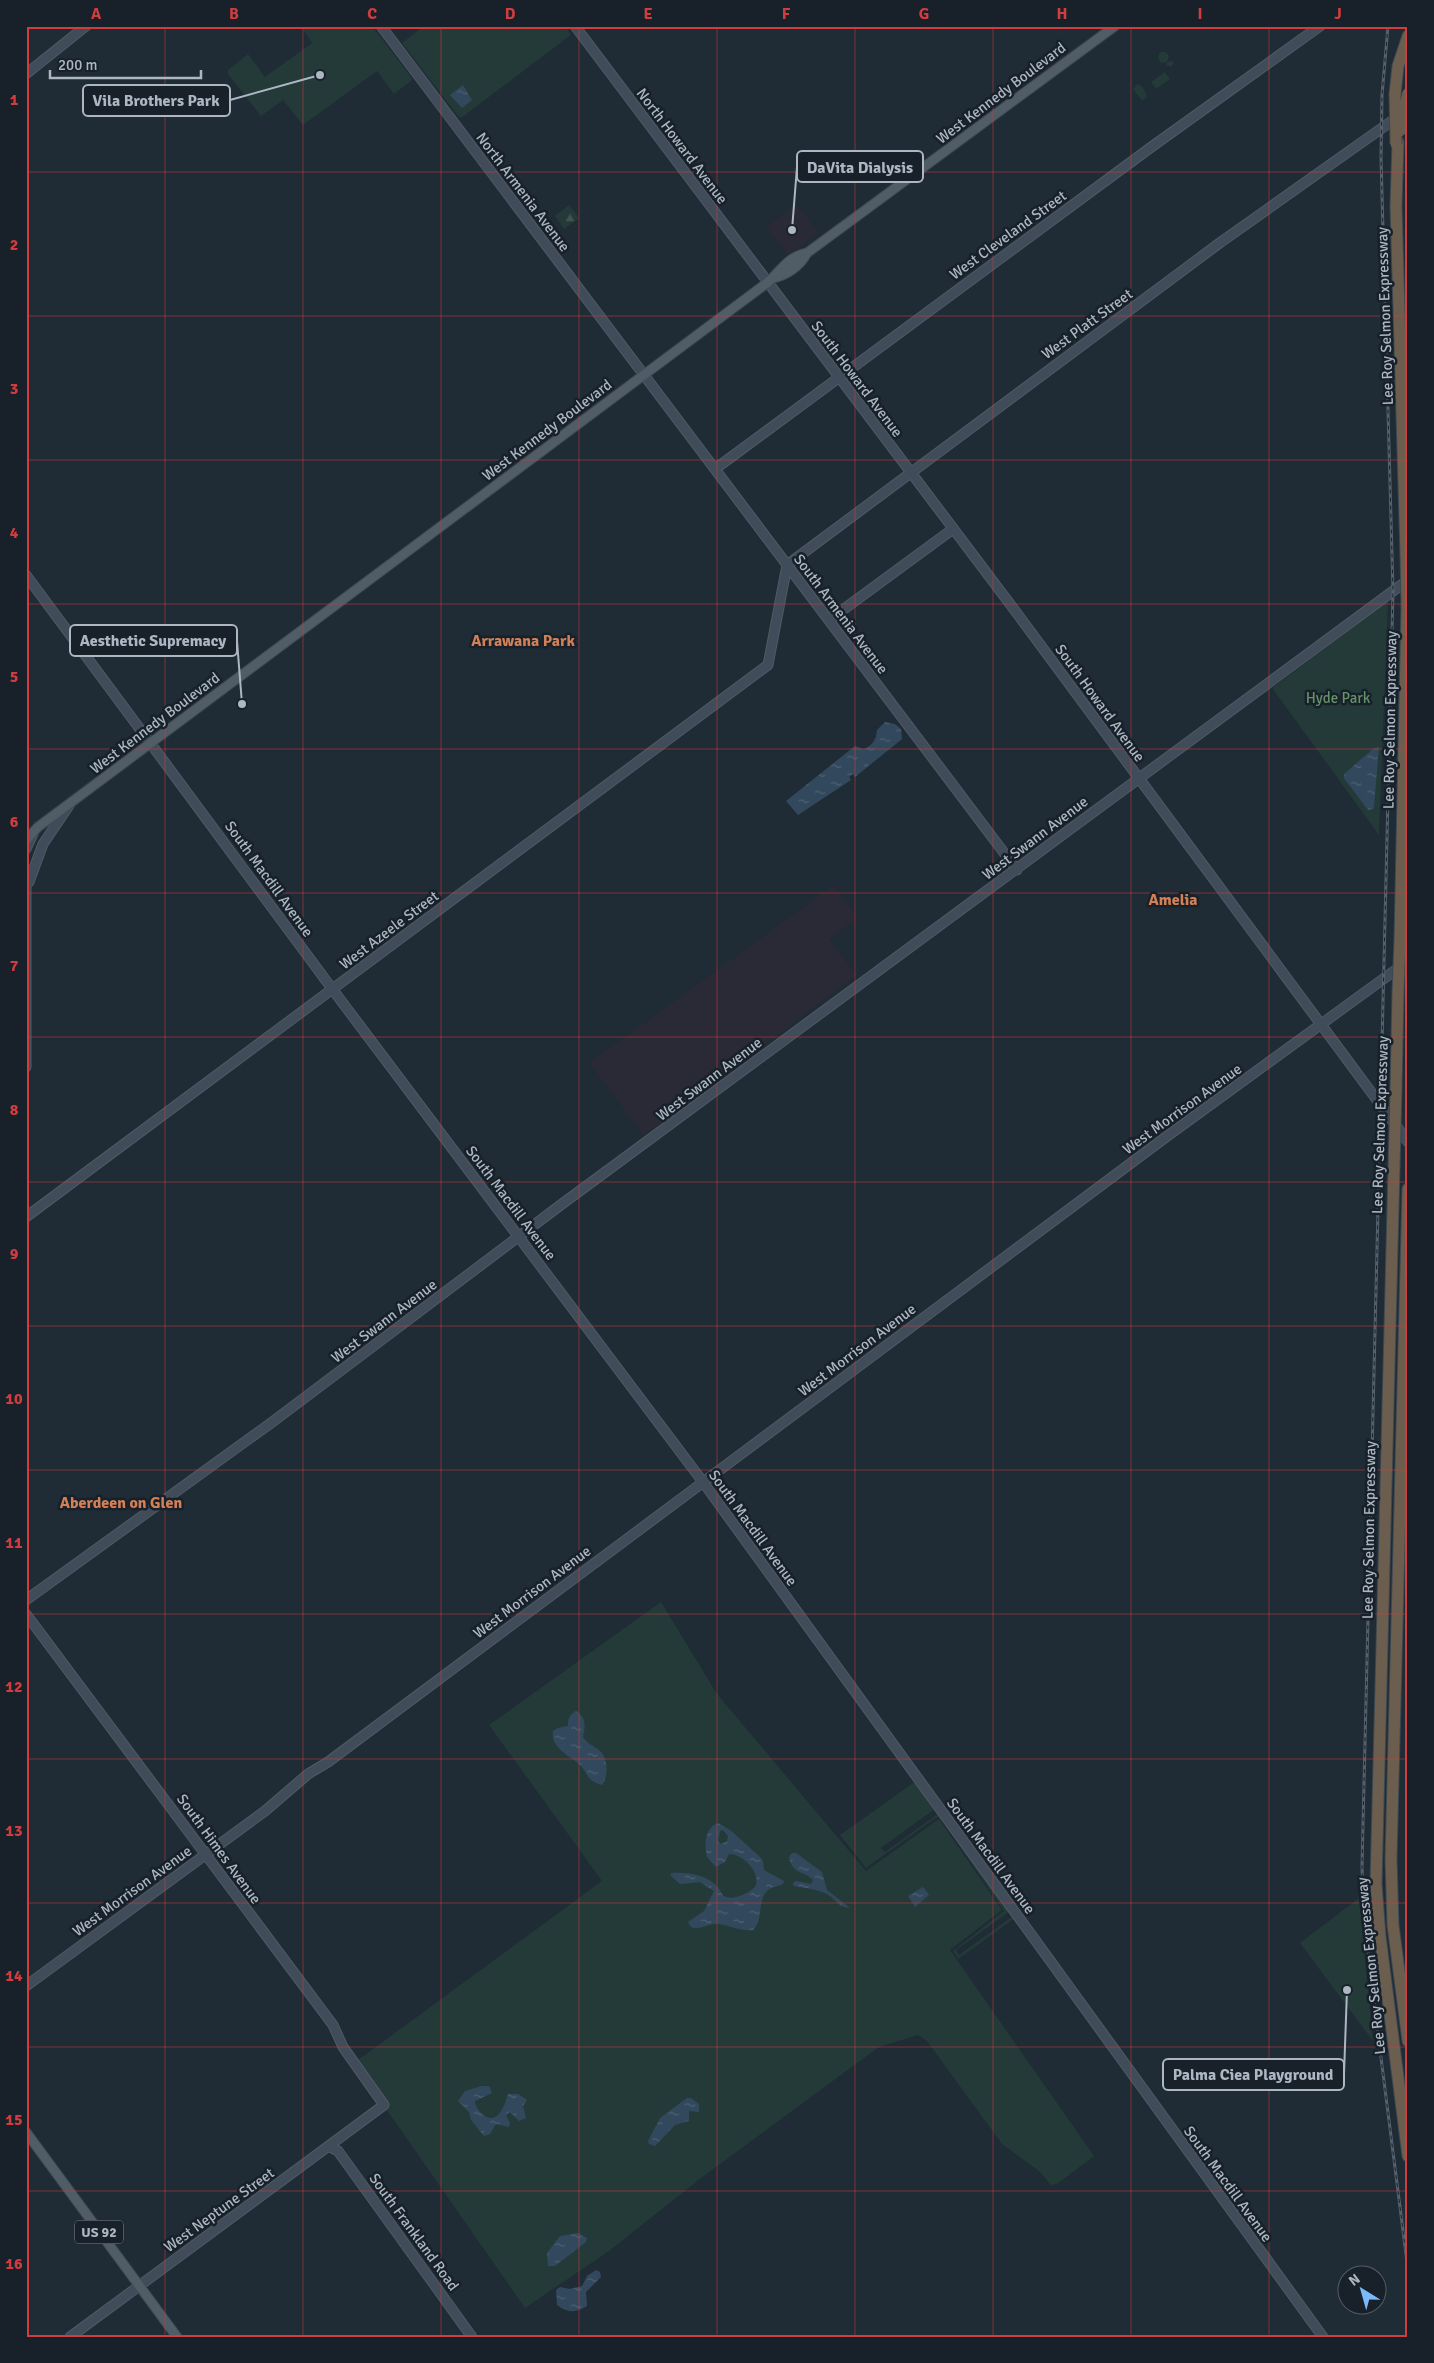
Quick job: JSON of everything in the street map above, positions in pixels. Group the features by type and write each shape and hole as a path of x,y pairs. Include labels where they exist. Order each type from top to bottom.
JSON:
{"highway":[{"path":"1397,146 1395,94 1398,66 1408,36"},
{"name":"Lee Roy Selmon Expressway","path":"1408,93 1397,146 1396,206 1407,606 1376,1884 1380,1936 1408,2156"},
{"name":"Lee Roy Selmon Expressway","path":"1408,1189 1391,1873 1394,1933 1408,2041"}],"main road":[{"name":"West Kennedy Boulevard","path":"26,840 71,802 643,374 770,280 783,276 802,262 807,253 1115,26"},
{"path":"26,831 38,828"},
{"name":"US 92","path":"26,2132 177,2337"}],"street":[{"path":"26,74 86,26"},
{"name":"North Armenia Avenue","path":"381,26 643,374"},
{"name":"North Howard Avenue","path":"575,26 770,280"},
{"name":"West Cleveland Street","path":"715,469 1150,148 1320,26"},
{"name":"West Platt Street","path":"787,565 1229,236 1408,109"},
{"name":"South Howard Avenue","path":"770,280 839,377 1408,1142"},
{"name":"South Armenia Avenue","path":"643,374 1017,870"},
{"path":"829,620 953,529"},
{"name":"West Azeele Street","path":"26,1217 768,666 787,565"},
{"name":"South Macdill Avenue","path":"26,576 152,743 333,990 703,1482 1323,2337"},
{"name":"West Swann Avenue","path":"26,1600 276,1419 519,1236 1408,580"},
{"path":"28,885 43,844 71,802"},
{"path":"26,849 38,828"},
{"path":"26,870 28,885 26,1067"},
{"name":"West Morrison Avenue","path":"26,1986 205,1855 302,1781 308,1774 1408,960"},
{"name":"South Himes Avenue","path":"26,1614 159,1790 332,2025 342,2046 384,2105"},
{"name":"West Neptune Street","path":"70,2337 330,2147 384,2105"},
{"name":"South Frankland Road","path":"330,2147 338,2151 472,2337"}],"shaded area":[{"path":"797,204 819,233 788,255 766,227"},
{"path":"834,885 858,918 829,939 857,975 644,1136 589,1063"}],"green space":[{"path":"301,26 372,26 412,78 411,81 394,94 377,71 303,125 283,100 261,116 228,74 228,70 248,54 265,77 312,43"},
{"path":"424,26 565,26 571,35 461,118 402,43"},
{"path":"1161,52 1166,52 1169,56 1167,62 1161,63 1158,58"},
{"path":"1172,61 1174,63 1171,67 1166,65 1167,62"},
{"path":"1165,72 1170,79 1156,89 1151,82"},
{"path":"1138,84 1143,88 1147,97 1142,101 1133,89"},
{"path":"569,205 579,218 564,229 555,216"},
{"name":"Hyde Park","path":"1388,601 1379,835 1272,688"},
{"path":"661,1602 717,1694 866,1871 939,1819 1002,1910 950,1950 1094,2156 1057,2184 1051,2185 1039,2171 1002,2144 927,2041 918,2035 879,2047 701,2178 609,2251 525,2308 354,2063 602,1881 489,1725"},
{"path":"916,1781 936,1808 881,1848 885,1852 939,1813 1010,1911 956,1950 959,1955 1013,1916 1015,1918 958,1959 953,1951 1004,1911 940,1817 937,1817 866,1868 840,1835"},
{"path":"1359,1898 1373,2041 1300,1943"}],"water":[{"path":"463,85 472,100 462,108 450,95"},
{"path":"885,722 895,724 901,729 902,739 855,777 853,774 849,777 851,780 798,815 786,801 855,746 864,749 870,746 875,739 877,730"},
{"path":"1379,747 1374,806 1373,809 1368,810 1344,778 1344,774 1374,748"},
{"path":"576,1711 582,1717 584,1723 583,1737 604,1756 606,1774 602,1785 590,1779 582,1767 554,1742 553,1731 568,1726 569,1717"},
{"path":"718,1823 730,1830 759,1856 763,1861 764,1870 784,1881 783,1884 766,1892 761,1903 757,1926 753,1930 743,1930 719,1924 694,1928 688,1922 704,1911 714,1891 700,1882 680,1884 671,1876 671,1873 686,1873 701,1877 714,1884 723,1896 731,1898 744,1894 755,1887 756,1876 754,1870 740,1857 729,1854 725,1862 716,1867 707,1857 706,1837 714,1825","holes":["723,1830 728,1836 727,1841 721,1844 718,1841 720,1831"]},
{"path":"792,1853 796,1853 822,1872 827,1890 850,1908 843,1907 823,1892 794,1886 793,1883 796,1881 811,1884 813,1880 793,1867 789,1857"},
{"path":"923,1887 929,1895 915,1907 908,1896"},
{"path":"489,2086 492,2093 475,2101 477,2108 483,2115 491,2118 498,2115 506,2102 508,2094 518,2094 527,2100 523,2106 526,2118 519,2121 510,2112 506,2115 510,2123 509,2127 496,2124 490,2134 484,2136 471,2120 469,2112 458,2101 465,2091"},
{"path":"687,2098 691,2098 699,2104 699,2112 689,2111 689,2121 675,2125 655,2146 649,2144 648,2141 660,2118"},
{"path":"578,2233 587,2238 586,2242 555,2266 548,2266 547,2253 560,2236"},
{"path":"596,2270 600,2272 601,2277 586,2292 587,2306 572,2311 564,2310 557,2305 556,2290 560,2287 570,2289 582,2286 587,2276"}],"railway":[{"path":"1388,26 1382,95 1381,158 1393,591 1362,1866 1363,1904 1371,1979 1408,2270"}],"place":[{"name":"Vila Brothers Park","path":"320,75"},
{"name":"DaVita Dialysis","path":"792,230"},
{"name":"Aesthetic Supremacy","path":"242,704"},
{"name":"Palma Ciea Playground","path":"1347,1990"}],"district":[{"name":"Arrawana Park","path":"523,640"},
{"name":"Amelia","path":"1173,899"},
{"name":"Aberdeen on Glen","path":"121,1502"}]}
